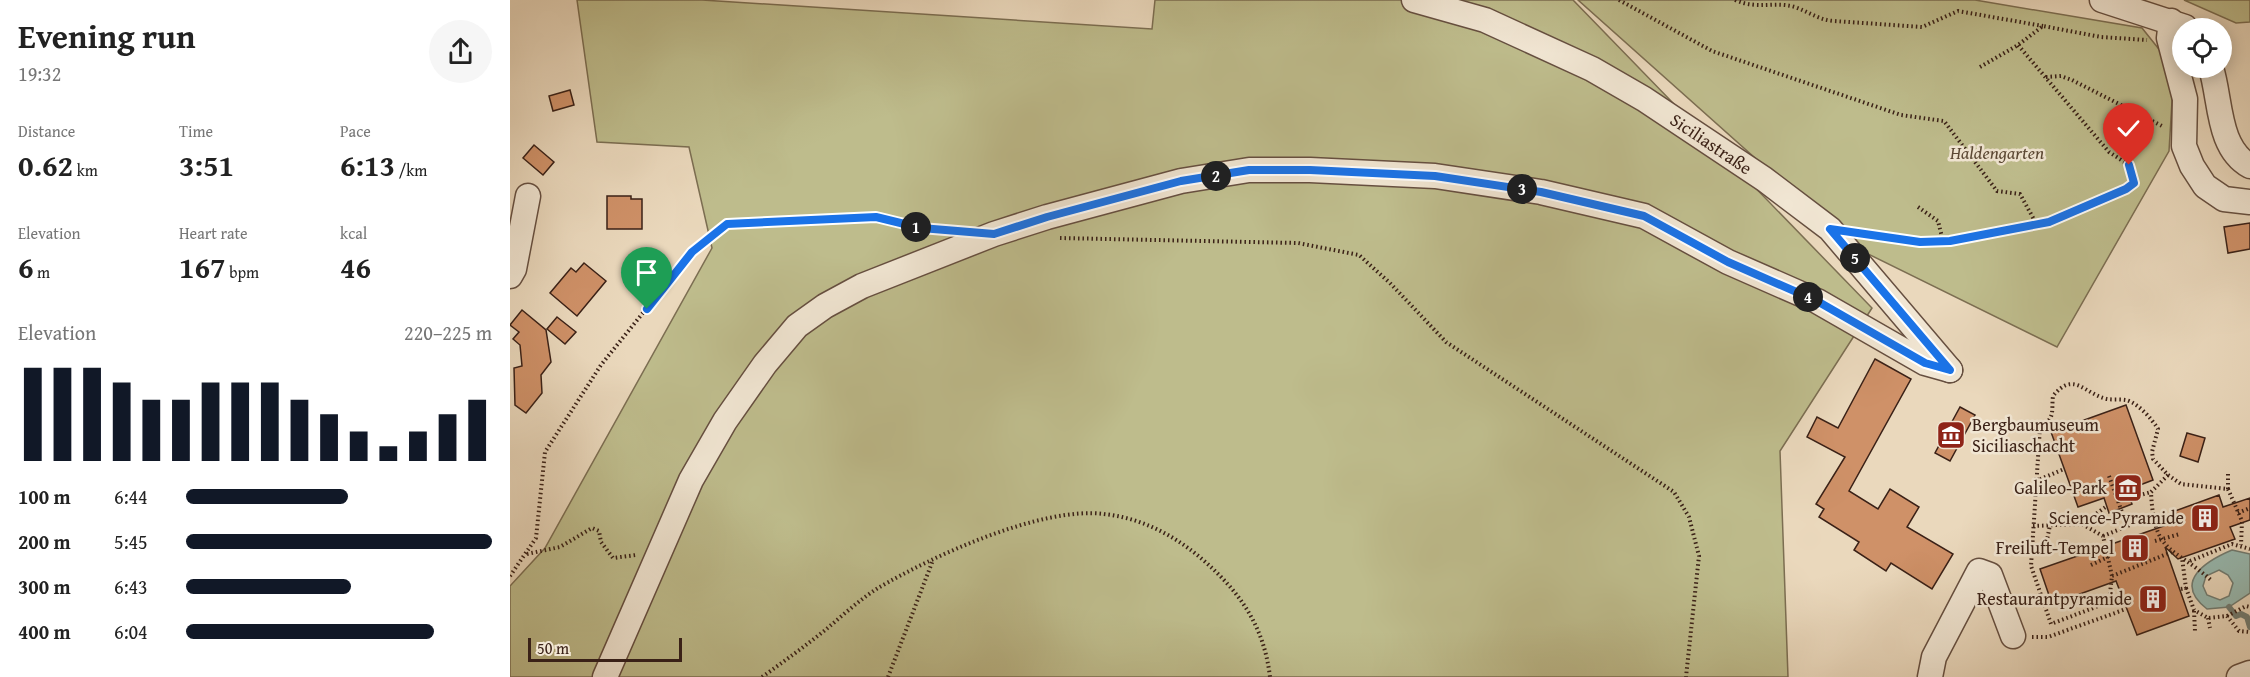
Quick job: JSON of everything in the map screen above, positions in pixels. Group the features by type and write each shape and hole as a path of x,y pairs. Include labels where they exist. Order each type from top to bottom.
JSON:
{"street":[{"name":"Siciliastraße","path":"660,552 692,480 725,421 765,364 797,326 825,306 862,286 1026,224 1181,181 1249,170 1310,170 1435,176 1541,192 1644,216 1728,262 1817,301 1925,363 1950,370 1830,229 1744,166 1592,69 1485,20 1414,0"},
{"path":"2102,0 2172,27"},
{"path":"2182,78 2185,120 2184,146 2192,166 2205,186 2224,199 2250,202"},
{"path":"2213,78 2232,151 2240,161 2250,166"},
{"path":"510,276 514,270 528,196"},
{"path":"606,677 660,552"},
{"path":"1930,677 1934,657 1979,571 1990,575 2013,636"},
{"path":"2239,677 2250,673"}],"path":[{"path":"1619,0 1712,51 1901,115 1944,121 1997,191 2020,194 2037,225"},
{"path":"1735,0 1750,6 1794,7 1820,20 1922,27 1958,11 2101,37 2139,40 2172,30"},
{"path":"1749,0 1750,6"},
{"path":"1980,67 2018,45 2043,26"},
{"path":"1830,229 1920,242 1943,241 2037,225 2115,194 2134,183 2129,165 2109,152 2018,45"},
{"path":"2045,77 2061,76 2072,80 2160,126 2166,127 2185,120"},
{"path":"1918,207 1938,221 1943,241"},
{"path":"510,576 536,538 545,452 602,365 692,252 727,224 876,217 921,228 952,231"},
{"path":"1051,237 1298,243 1359,255 1390,283 1446,342 1674,492 1689,517 1699,556 1686,677"},
{"path":"2033,526 2082,524 2103,536 2112,576 2109,602 2051,624 2031,566 2033,526 2040,428 2050,422 2054,414 2053,396 2061,386 2073,383 2106,399 2128,400 2143,411 2158,429 2152,452 2153,459 2168,475 2181,484 2228,489"},
{"path":"2036,482 2064,469"},
{"path":"2228,473 2228,489 2242,521 2241,545"},
{"path":"2130,498 2151,492 2168,475"},
{"path":"2109,476 2127,526"},
{"path":"2151,492 2152,516 2161,541 2172,552 2195,565 2211,580"},
{"path":"2082,524 2107,506"},
{"path":"2238,513 2250,508"},
{"path":"762,677 802,649 876,590 933,559 1016,528 1065,515 1103,513 1139,522 1187,546 1219,573 1252,615 1268,657 1270,677"},
{"path":"2103,536 2152,516"},
{"path":"2050,525 2046,545 2050,555"},
{"path":"527,554 560,547 592,528 599,531 601,542 613,558 660,552"},
{"path":"2154,541 2161,541 2180,534"},
{"path":"2190,562 2232,544 2250,549"},
{"path":"2112,576 2172,552"},
{"path":"2091,565 2108,557"},
{"path":"2182,558 2183,589 2194,610 2195,631"},
{"path":"888,677 933,559"},
{"path":"2194,610 2208,618 2228,616 2248,606"},
{"path":"2013,636 2048,637 2126,609"},
{"path":"2228,616 2239,631 2250,632"},
{"path":"2208,618 2210,628"}],"green space":[{"path":"577,0 702,0 1152,29 1155,0 1573,0 1872,308 1780,451 1788,677 510,677 510,586 545,548 712,248 689,147 597,142"},
{"name":"Haldengarten","path":"1578,0 1975,0 2142,28 2172,66 2173,78 2169,151 2057,347 1856,248"},
{"path":"2184,0 2250,0 2250,22 2236,23 2232,21 2232,18 2225,18"}],"water":[{"path":"2232,550 2250,554 2250,593 2229,607 2207,609 2192,590 2193,581 2203,566","holes":["2219,570 2228,575 2233,583 2229,596 2220,600 2207,595 2203,586 2206,576"]}],"building":[{"path":"570,90 574,105 553,111 549,96"},
{"path":"534,145 554,162 543,175 523,158"},
{"path":"607,196 631,196 631,199 642,199 642,229 607,229"},
{"path":"2250,223 2250,249 2228,253 2224,227"},
{"path":"584,263 606,281 577,316 550,293 571,268 576,272"},
{"path":"522,310 546,330 551,362 541,375 542,393 526,413 515,405 514,368 522,366 520,345 513,339 519,332 510,325"},
{"path":"557,317 576,332 565,344 547,329"},
{"path":"1875,359 1911,379 1849,491 1878,509 1890,489 1919,507 1907,527 1953,554 1932,589 1891,563 1886,571 1854,550 1859,542 1819,517 1824,509 1816,504 1845,457 1807,437 1817,417 1838,428"},
{"path":"2126,405 2153,480 2127,490 2132,504 2109,513 2104,498 2078,507 2051,432"},
{"path":"1960,407 1975,415 1950,461 1935,453"},
{"path":"2187,433 2205,438 2198,462 2180,456"},
{"path":"2219,495 2223,507 2250,498 2250,520 2230,527 2235,539 2178,559 2165,547 2189,616 2137,635 2116,581 2052,604 2040,569 2178,521 2175,511"}],"waterway":[{"path":"2229,607 2236,616 2241,614 2247,617 2250,627"}],"place":[{"name":"Bergbaumuseum Siciliaschacht","path":"1951,435"},
{"name":"Galileo-Park","path":"2128,488"},
{"name":"Science-Pyramide","path":"2205,518"},
{"name":"Freiluft-Tempel","path":"2135,548"},
{"name":"Restaurantpyramide","path":"2153,599"}],"route":[{"path":"647,309 692,252 727,224 876,217 921,228 994,234 1047,217 1181,181 1249,170 1310,170 1435,176 1541,192 1644,216 1728,262 1817,301 1925,363 1950,370 1830,229 1920,242 1950,241 2037,225 2126,189 2134,183 2129,165"}]}
